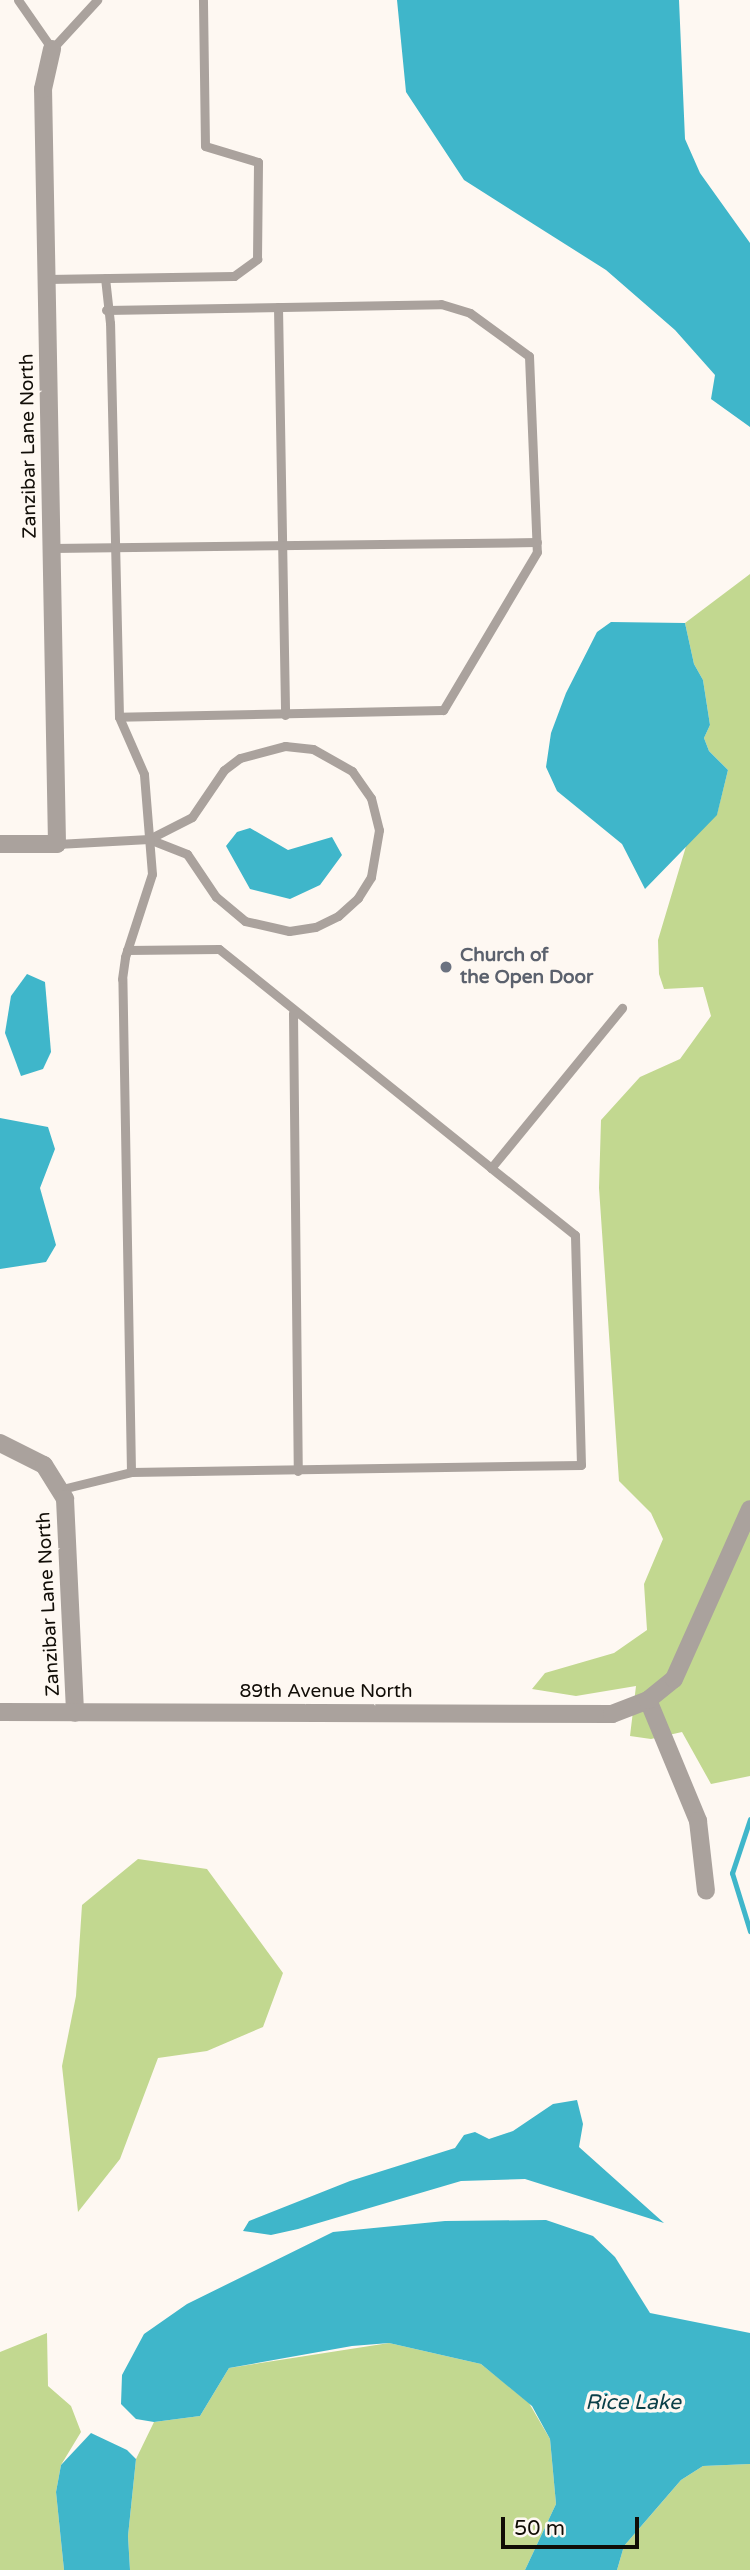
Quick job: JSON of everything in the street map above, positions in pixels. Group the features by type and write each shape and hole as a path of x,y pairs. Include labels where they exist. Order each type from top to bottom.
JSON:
{"street":[{"name":"Zanzibar Lane North","path":"52,49 43,89 57,844"},
{"path":"0,844 57,844"},
{"name":"Zanzibar Lane North","path":"0,1443 44,1465 62,1489 69,1519 75,1713"},
{"name":"89th Avenue North","path":"0,1712 578,1717 612,1714 648,1700 674,1679 685,1662 750,1509"},
{"path":"648,1700 698,1821 706,1891"}],"lane":[{"path":"18,0 52,49 97,0"},
{"path":"47,279 234,276 252,266 260,252 258,162 205,146 203,0"},
{"path":"105,278 119,717 144,774 152,874 127,950 122,979 131,1472"},
{"path":"106,310 441,304 470,313 529,356 537,542 537,552 443,710 119,717"},
{"path":"278,307 285,715"},
{"path":"52,548 537,542"},
{"path":"57,844 149,839 192,817 224,770 240,758 285,746 313,749 352,771 371,798 379,830 371,877 358,898 327,922 289,931 245,921 216,897 187,854 149,839"},
{"path":"62,1489 131,1472 581,1465 575,1235 293,1013 219,949 127,950"},
{"path":"491,1168 622,1008"},
{"path":"293,1013 298,1471"}],"green space":[{"path":"750,574 750,1776 711,1784 682,1732 651,1739 630,1736 636,1686 576,1696 532,1689 545,1673 614,1653 647,1630 644,1584 663,1539 651,1513 619,1481 599,1188 601,1120 640,1077 680,1059 711,1016 703,987 664,989 659,974 658,940 687,843 717,814 728,770 709,751 704,738 710,725 703,680 694,664 685,623"},
{"path":"138,1859 207,1869 283,1973 263,2027 207,2051 158,2058 120,2159 78,2212 62,2066 76,1996 82,1905"},
{"path":"47,2333 48,2386 71,2406 81,2432 61,2465 56,2492 64,2570 0,2570 0,2352"},
{"path":"389,2343 481,2364 529,2403 550,2439 556,2504 525,2570 130,2570 128,2536 136,2459 154,2422 200,2416 229,2368"},
{"path":"750,2464 750,2570 617,2570 624,2546 681,2480 703,2466"}],"water":[{"path":"397,0 679,0 685,139 700,173 750,243 750,427 711,399 715,375 675,330 606,270 464,180 406,92"},
{"path":"611,622 685,623 694,664 703,680 710,725 704,738 709,751 728,770 717,815 645,889 622,844 557,791 546,767 551,733 566,693 597,632"},
{"path":"250,828 288,850 332,837 342,855 320,885 290,899 250,889 226,846 237,832"},
{"path":"27,974 45,982 51,1052 43,1069 21,1076 5,1033 11,996"},
{"path":"0,1118 48,1127 55,1149 40,1188 56,1245 46,1262 0,1269"},
{"path":"577,2100 583,2124 579,2147 664,2223 525,2179 461,2181 298,2229 271,2235 243,2231 249,2221 350,2181 455,2148 464,2135 475,2132 489,2139 513,2131 553,2104"},
{"name":"Rice Lake","path":"546,2220 593,2236 615,2257 650,2313 750,2333 750,2464 703,2466 681,2480 624,2546 617,2570 525,2570 556,2504 550,2439 532,2406 481,2364 389,2343 352,2346 229,2368 200,2416 154,2422 136,2419 121,2404 122,2375 144,2334 187,2304 333,2232 445,2221"},
{"path":"91,2433 127,2450 136,2459 128,2536 130,2570 64,2570 56,2492 61,2465"}],"waterway":[{"path":"750,1819 732,1873 750,1931"}],"place":[{"name":"Church of the Open Door","path":"446,967"}]}
